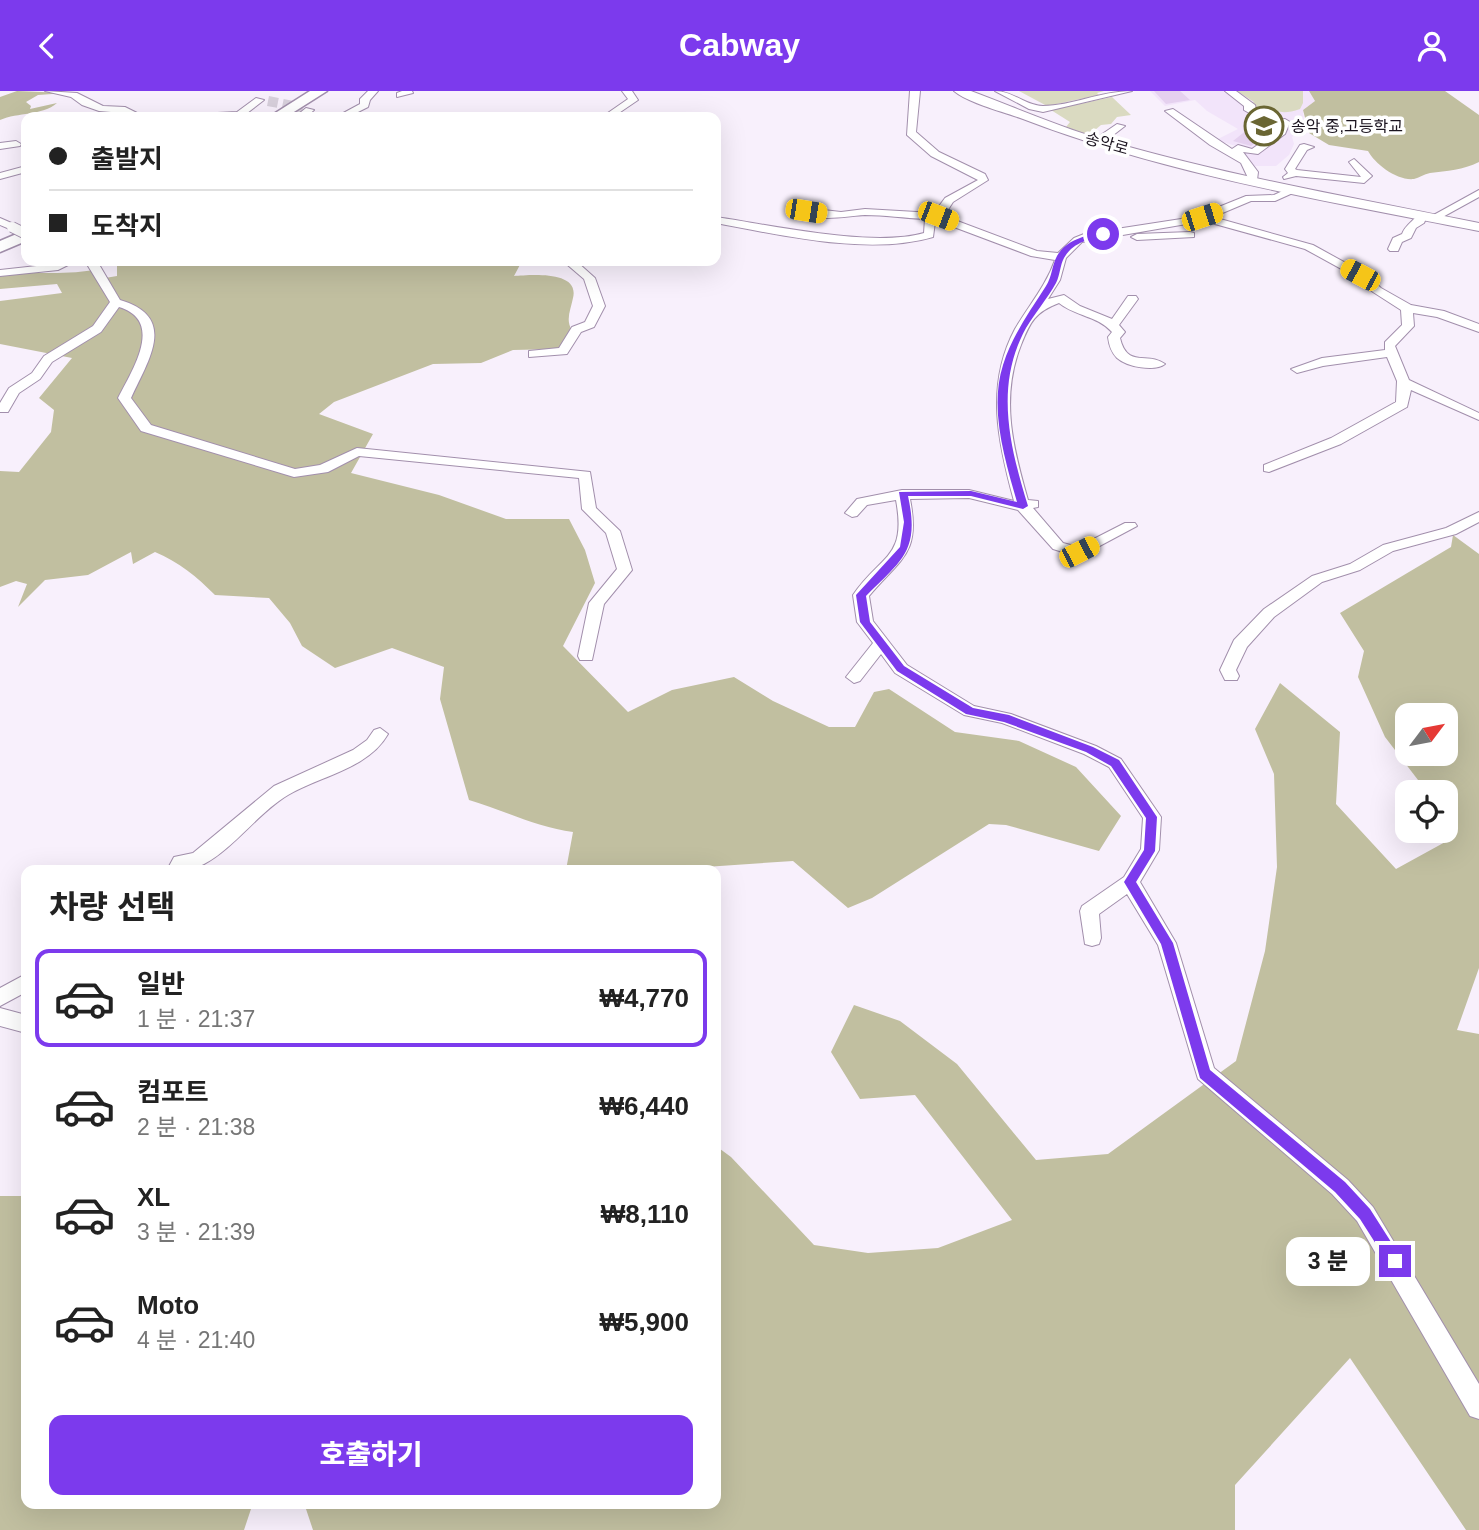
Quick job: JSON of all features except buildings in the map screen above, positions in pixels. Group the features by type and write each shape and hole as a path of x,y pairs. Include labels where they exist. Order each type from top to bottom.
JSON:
{"highway":[{"path":"262,112 294,91"},
{"path":"269,112 302,91"},
{"path":"279,112 312,91"},
{"path":"284,112 320,91"},
{"path":"0,241 21,233"},
{"path":"0,247 21,233"}],"main road":[{"path":"960,91 1084,138 1286,188 1479,226"},
{"name":"송악로","path":"967,91 1099,141 1286,188"}],"street":[{"path":"50,91 74,95 85,103 102,109 129,112"},
{"path":"351,112 365,105 365,99 373,91"},
{"path":"615,112 633,100 627,91"},
{"path":"721,221 892,242 922,239 929,235 930,220 938,216 940,208 983,180 981,176 935,154 911,133 915,91"},
{"path":"1000,91 1032,107 1043,109 1126,91"},
{"path":"1230,91 1252,107 1247,108 1273,123 1285,122 1281,132 1254,152 1238,148 1236,151 1253,172 1253,178"},
{"path":"243,112 259,98"},
{"path":"1170,111 1214,143 1245,161"},
{"path":"1099,141 1120,126"},
{"path":"0,146 16,144"},
{"path":"1309,147 1304,147 1294,162 1290,169 1294,173 1364,180 1366,173 1354,162"},
{"path":"0,176 21,170"},
{"path":"1130,526 1079,552 1058,546 1028,505 1008,454 1002,407 1006,367 1021,330 1040,306 1055,277 1061,257 1078,240 1088,236 1202,217 1250,198 1275,198 1288,193 1286,188 1294,173"},
{"path":"1394,249 1397,240 1407,236 1411,226 1479,193"},
{"path":"806,211 841,215 865,212 938,216 1035,254 1061,257"},
{"path":"1202,217 1309,247 1360,275 1377,290 1407,308 1440,314 1479,328"},
{"path":"1158,237 1157,232 1181,225 1183,220"},
{"path":"0,221 21,231"},
{"path":"1137,237 1190,235"},
{"path":"0,273 60,266"},
{"path":"94,266 116,302 134,305 147,321 151,339 124,398 146,428 294,474 323,469 357,452 585,475 589,509 613,531 625,570 597,603 586,656"},
{"path":"533,354 563,351 576,330 590,324 599,306 589,278 575,266"},
{"path":"1055,277 1060,298 1093,320 1103,317 1119,332 1114,337 1119,355 1125,359 1159,364"},
{"path":"1040,306 1060,298"},
{"path":"1112,324 1122,316 1132,299"},
{"path":"3,409 14,391 36,376 48,359 97,329 116,302"},
{"path":"1269,468 1336,441 1395,410 1405,397 1404,382 1389,345 1408,326 1407,308"},
{"path":"1297,369 1322,362 1391,353"},
{"path":"1404,382 1477,417"},
{"path":"852,513 862,502 902,493 971,494 1028,505"},
{"path":"902,493 909,522 905,547 861,595 865,622 880,645 901,669 970,711 1005,718 1090,750 1115,763 1152,817 1150,851 1130,882 1089,911 1092,938"},
{"path":"1230,676 1228,670 1240,643 1284,600 1317,579 1355,567 1388,548 1451,531 1479,516"},
{"path":"854,677 880,645"},
{"path":"178,865 180,862 198,859 280,792 359,754 373,744 380,734"},
{"path":"1130,882 1167,943 1205,1073 1340,1187 1365,1214 1479,1407"},
{"path":"0,998 21,985"},
{"path":"0,1017 21,1023"}],"shaded area":[{"path":"17,91 66,93 38,95 26,102 31,106 30,109 57,103 44,110 21,112 21,115 0,120 0,97"},
{"name":"송악 중,고등학교","path":"1150,91 1309,91 1315,101 1303,110 1304,123 1297,122 1293,129 1296,134 1292,137 1294,144 1289,155 1276,166 1253,166 1236,146 1216,140 1238,129 1207,111 1195,100 1165,106"},
{"path":"1309,91 1445,91 1479,115 1479,162 1414,179 1401,177 1381,166 1368,151 1329,145 1309,133 1303,110 1315,101"},
{"path":"117,266 519,266 514,276 542,275 562,278 573,289 569,318 572,330 558,349 513,350 481,363 433,364 334,402 319,414 373,434 351,473 439,495 506,519 569,519 585,550 595,583 563,646 628,712 672,690 734,677 773,701 829,727 855,727 874,692 889,689 955,732 1019,741 1076,767 1121,816 1099,851 1006,825 989,824 872,898 848,908 793,861 721,866 567,865 573,832 534,823 469,800 440,699 444,667 392,648 335,668 302,646 290,623 269,598 215,595 172,560 155,552 133,564 131,552 88,575 45,580 18,607 27,584 16,581 0,587 0,471 19,472 51,432 54,410 39,398 72,358 0,344 0,301 62,293 57,284 0,289 0,275 76,272 102,268 105,278 117,276"},
{"path":"1453,535 1479,554 1479,968 1457,1030 1479,1034 1479,1530 1466,1530 1350,1358 1235,1485 1235,1530 313,1530 306,1509 721,1509 721,1150 814,1245 868,1253 938,1248 1012,1220 915,1095 860,1099 831,1052 854,1005 900,1021 957,1064 1036,1160 1108,1154 1236,1061 1265,951 1277,867 1274,774 1255,729 1280,683 1340,732 1336,804 1396,869 1443,843 1458,843 1458,780 1418,780 1408,767 1458,767 1458,703 1395,703 1395,750 1385,737 1358,677 1364,651 1340,613 1451,547"},
{"path":"0,1196 21,1196 21,1509 251,1509 244,1530 0,1530"}],"green space":[{"path":"1019,91 1104,91 1097,93 1099,95 1047,106"},
{"path":"1237,91 1303,91 1303,103 1300,109 1285,112 1257,108 1250,104 1254,102"},
{"path":"1112,97 1131,115 1117,117 1111,124 1101,125 1089,135 1066,127 1070,122 1051,110"}],"tunnel":[{"path":"268,101 303,108"}],"place":[{"name":"송악 중,고등학교","path":"1264,126"}],"route":[{"path":"1103,234 1078,240 1061,257 1054,280 1040,306 1021,330 1006,367 1002,407 1008,454 1023,506 971,494 902,493 909,522 905,547 861,595 865,622 901,669 970,711 1005,718 1090,750 1115,763 1152,817 1150,851 1130,882 1167,943 1205,1073 1340,1187 1365,1214 1395,1261"}]}
